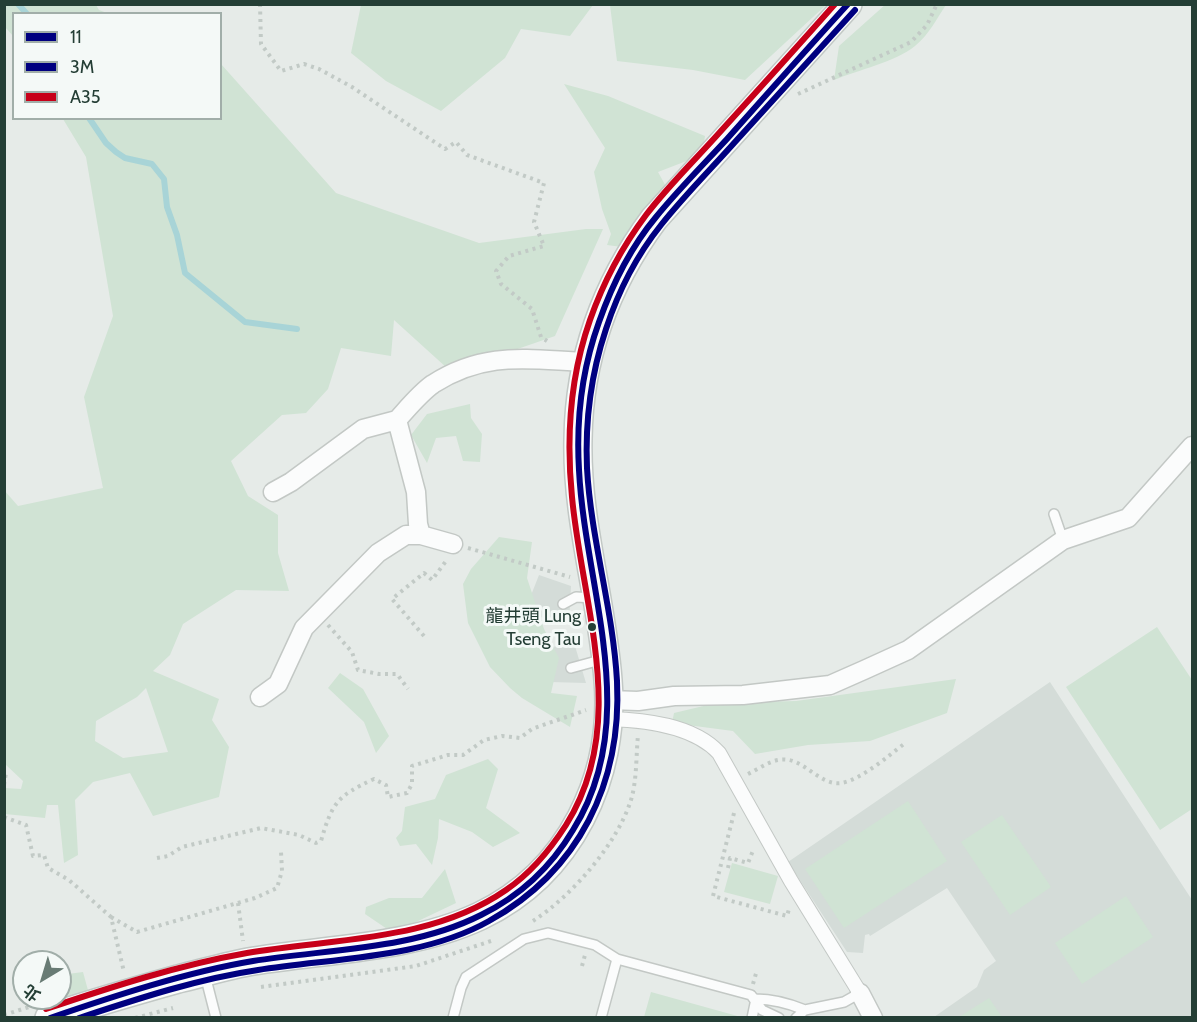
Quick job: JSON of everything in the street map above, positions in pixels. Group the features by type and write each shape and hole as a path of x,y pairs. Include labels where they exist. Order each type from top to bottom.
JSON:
{"main road":[{"path":"50,1017 204,972 252,961 419,937 467,921 504,902 533,881 568,843 585,812 598,778 606,740 603,710 606,659 584,592 586,540 579,470 576,359 630,253 648,227 848,4"}],"street":[{"path":"273,492 291,482 363,429 397,420 432,385 466,366 510,358 576,359"},
{"path":"397,420 416,492 421,536"},
{"path":"603,710 638,700 674,696 743,695 830,685 908,650 1063,540 1128,518 1192,446"},
{"path":"261,697 278,684 304,628 378,553 406,535 421,536 453,544"},
{"path":"603,710 697,736 711,744 719,753 873,1017"}],"lane":[{"path":"1054,514 1063,540"},
{"path":"563,604 584,592"},
{"path":"571,668 606,659"},
{"path":"453,1017 466,977 524,939 548,933 595,945 617,959 750,995 756,999 762,1010 779,1017"},
{"path":"601,1017 617,959"},
{"path":"204,972 216,1017"},
{"path":"796,1017 805,1010 844,1002 860,993"},
{"path":"756,999 771,999 805,1010"},
{"path":"752,1017 756,999"}],"path":[{"path":"260,4 261,44 281,71 304,64 319,69 352,87 445,149 456,142 467,155 544,183 534,222 544,246 509,256 496,271 501,284 532,309 541,337 576,359"},
{"path":"790,99 911,42 927,25 937,4"},
{"path":"424,636 392,599 424,573 432,580 454,551 453,544 584,592"},
{"path":"318,614 352,652 358,670 379,674 397,674 408,689"},
{"path":"157,858 168,856 182,847 261,828 299,835 316,843 321,841 330,811 338,800 374,779 386,785 388,797 407,793 412,784 412,766 448,755 463,755 484,740 502,736 520,738 532,729 547,725 582,709 603,710"},
{"path":"638,720 638,736"},
{"path":"796,888 787,916 713,896 738,786 771,762 788,759 802,764 826,780 844,783 855,778 904,744"},
{"path":"4,784 6,772"},
{"path":"4,817 26,825 33,856 44,855 48,868 69,880 111,917 137,932 255,898 277,888 282,870 281,852"},
{"path":"721,866 729,868 730,858 748,862 752,849 768,840"},
{"path":"238,903 244,949"},
{"path":"111,917 125,973"},
{"path":"118,975 134,969"},
{"path":"135,1017 173,1008"}],"shaded area":[{"path":"539,575 571,586 569,624 524,613"},
{"path":"575,646 586,683 550,682 538,647"},
{"path":"1050,682 1192,900 1192,1017 934,1017 977,987 984,970 996,961 947,888 870,936 865,935 863,953 847,952 788,862"}],"green space":[{"path":"5,4 96,5 99,10 104,12 12,12 12,35 5,27"},
{"path":"361,4 593,5 570,36 521,29 505,58 441,111 386,81 351,53"},
{"path":"610,4 826,5 745,80 693,70 617,61"},
{"path":"886,4 946,5 924,37 907,52 834,80 839,46"},
{"path":"222,65 336,193 479,243 586,229 603,229 555,336 506,353 458,378 394,320 391,356 341,348 328,389 306,413 282,415 231,461 248,496 278,515 278,553 289,591 236,590 183,624 170,655 153,671 219,699 212,720 229,747 219,797 153,816 130,773 93,782 75,800 78,855 64,863 58,805 47,805 45,818 5,814 5,788 21,789 23,781 5,764 4,490 18,506 103,488 84,397 113,316 86,157 64,120 222,120","holes":["146,688 168,752 123,758 95,741 96,721 137,697"]},
{"path":"564,84 608,96 705,136 702,155 658,172 668,190 622,247 607,245 611,234 602,209 594,172 605,148"},
{"path":"470,404 471,418 482,434 480,462 463,461 456,436 436,438 427,463 411,435 427,414"},
{"path":"499,537 532,542 527,578 544,629 559,658 551,693 577,696 570,727 522,698 510,688 490,667 468,623 463,584 471,569"},
{"path":"1157,627 1192,680 1192,809 1160,830 1066,687"},
{"path":"340,673 363,689 389,736 376,753 364,722 328,688"},
{"path":"956,679 947,713 870,741 808,745 755,754 733,731 672,723 674,713 716,703 796,701"},
{"path":"488,759 498,769 486,808 520,833 493,847 472,832 439,819 438,838 432,865 416,844 400,846 396,838 402,831 405,807 435,799 446,775"},
{"path":"908,801 947,861 844,928 805,869"},
{"path":"1002,815 1051,887 1010,915 961,842"},
{"path":"732,863 778,876 770,904 724,892"},
{"path":"445,869 456,903 393,933 365,914 366,907 389,898 422,898"},
{"path":"1126,896 1153,937 1082,984 1055,943"},
{"path":"83,972 89,994 72,996 72,973"},
{"path":"651,992 741,1017 644,1017"},
{"path":"989,998 1002,1017 959,1017"}],"waterway":[{"path":"18,4 25,12"},
{"path":"90,120 106,143 116,152 125,158 152,164 164,179 167,207 177,235 185,273 245,322 297,329"}],"transit line":[{"name":"A35","path":"72,1001 145,977 222,958 381,935 446,920 477,907 506,890 532,869 547,852 566,825 585,786 595,746 599,705 597,664 577,538 569,452 574,385 590,320 614,266 646,215 835,4"},
{"name":"11","path":"50,1018 202,971 253,961 398,942 454,927 509,899 545,868 555,856 573,830 594,787 604,743 607,699 604,653 583,515 578,451 584,376 599,322 623,267 647,229 673,197 848,4"},
{"name":"3M","path":"79,1018 212,979 258,970 406,950 463,934 521,901 548,877 570,850 589,820 602,789 612,754 617,719 615,654 593,522 587,468 590,398 596,363 606,329 629,274 661,225 855,10"}],"place":[{"name":"龍井頭 Lung Tseng Tau","path":"592,627"}]}
